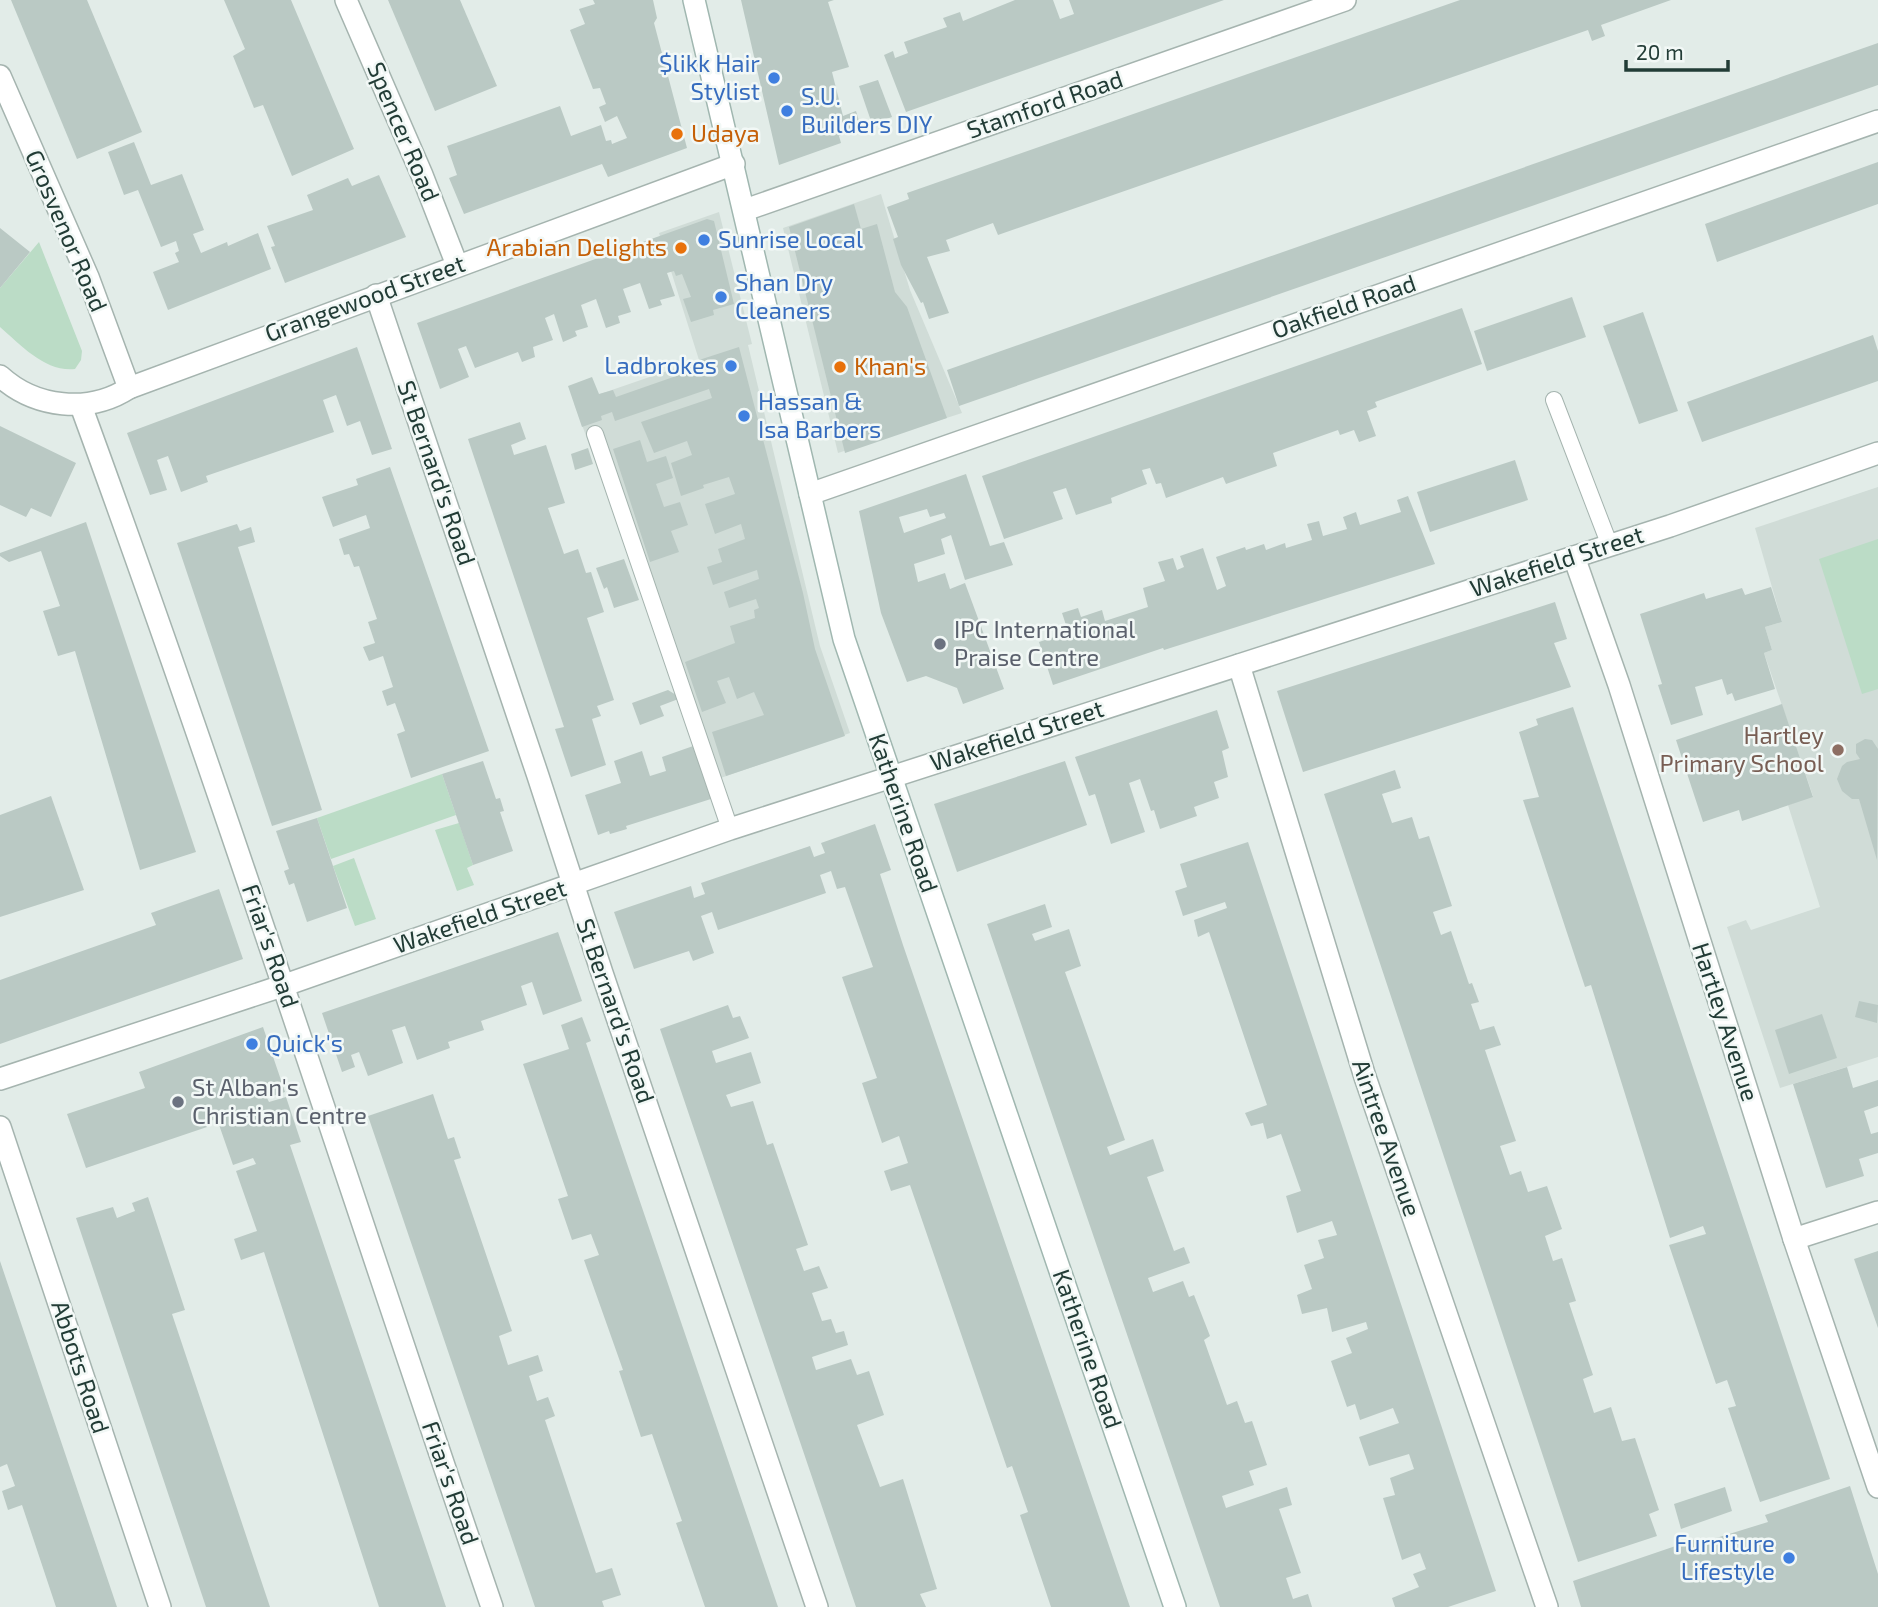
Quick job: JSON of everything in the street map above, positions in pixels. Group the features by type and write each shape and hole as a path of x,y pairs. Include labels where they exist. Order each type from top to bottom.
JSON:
{"street":[{"name":"Spencer Road","path":"346,0 422,175 457,265"},
{"name":"Katherine Road","path":"694,0 844,639 1175,1607"},
{"name":"Stamford Road","path":"745,210 1345,0"},
{"name":"Grosvenor Road","path":"0,76 88,278 128,388"},
{"name":"Oakfield Road","path":"810,494 1878,121"},
{"name":"Grangewood Street","path":"0,376 11,386 46,402 81,406 114,398 128,388 734,164"},
{"name":"St Bernard's Road","path":"376,295 817,1607"},
{"name":"Friar's Road","path":"81,406 285,985 337,1152 492,1607"},
{"name":"Wakefield Street","path":"0,1079 285,985 730,829 1574,557 1878,453"},
{"name":"Hartley Avenue","path":"1574,557 1619,685 1794,1239 1878,1487"},
{"name":"Aintree Avenue","path":"1239,665 1365,1077 1548,1607"},
{"name":"Abbots Road","path":"0,1126 160,1607"},
{"path":"1794,1239 1878,1212"}],"lane":[{"path":"1554,400 1610,545"},
{"path":"595,434 730,829"}],"shaded area":[{"path":"881,194 910,290 962,413 838,453 783,228"},
{"path":"719,212 752,344 748,345 820,646 850,733 712,781 574,403 699,360 659,233"},
{"name":"Hartley Primary School","path":"1878,487 1878,1057 1780,1088 1727,927 1746,920 1751,930 1820,907 1788,805 1813,796 1764,653 1772,650 1765,627 1782,622 1755,528"}],"green space":[{"path":"39,242 82,351 81,360 75,369 64,369 44,362 0,327 0,288"},
{"path":"1878,539 1878,689 1862,694 1819,559"},
{"path":"442,774 456,815 331,859 317,818"},
{"path":"459,823 473,865 467,868 474,885 457,891 435,830"},
{"path":"354,858 376,919 355,926 333,866"}],"building":[{"path":"11,0 87,0 142,132 77,159"},
{"path":"224,0 291,0 354,149 292,176 263,105 254,108 233,56 245,49"},
{"path":"388,0 460,0 497,86 435,111"},
{"path":"593,0 653,0 657,18 654,23 687,148 608,177 602,164 464,214 449,178 457,175 447,146 560,106 571,136 601,125 606,141 611,140 612,144 627,138 617,116 605,122 599,107 606,104 600,88 593,89 570,30 585,24 579,9 595,4"},
{"path":"741,0 834,0 828,2 849,67 832,72 843,116 856,111 861,128 839,136 841,143 779,165"},
{"path":"1015,0 1053,0 1060,19 1074,14 1069,0 1224,0 906,112 884,55 893,51 895,58 908,53 904,42 947,27 943,18 960,12 963,21"},
{"path":"1460,0 1671,0 1601,25 1605,36 1592,41 1588,30 998,235 993,223 946,240 950,251 927,257 949,313 929,319 923,302 921,303 901,265 893,239 898,237 887,207 909,199 907,193"},
{"path":"1878,43 1878,85 959,406 947,370"},
{"path":"878,80 892,117 872,124 859,86"},
{"path":"134,142 151,185 182,174 204,230 193,234 201,253 227,242 228,246 258,233 271,269 168,310 153,272 179,262 175,253 179,251 176,241 161,247 138,190 124,195 108,152"},
{"path":"1878,162 1878,204 1717,262 1705,224"},
{"path":"379,175 406,237 285,283 271,247 275,246 267,226 313,210 307,195 348,178 352,186"},
{"path":"854,204 861,229 877,224 895,292 907,307 947,418 845,453 789,227"},
{"path":"707,219 714,221 734,304 713,310 714,315 691,322 683,299 691,297 682,274 676,276 674,271 667,273 675,296 660,300 662,305 649,309 640,283 623,289 631,312 618,316 620,323 606,328 596,299 581,305 588,327 575,331 577,336 563,342 554,314 545,318 553,340 533,347 535,357 522,362 518,352 475,368 466,346 458,349 469,377 440,389 417,323"},
{"path":"0,228 30,252 0,288"},
{"path":"1572,297 1586,337 1487,371 1474,331"},
{"path":"1462,308 1482,364 1375,402 1377,407 1367,411 1376,436 1359,442 1354,430 1340,435 1338,430 1273,453 1277,466 1226,484 1223,477 1166,498 1161,483 1156,484 1150,468 1142,470 1147,484 1111,498 1112,503 1076,515 1066,488 1053,492 1063,519 1004,539 982,476"},
{"path":"1643,312 1678,411 1639,424 1603,326"},
{"path":"1873,335 1878,351 1878,381 1702,442 1687,402"},
{"path":"357,347 392,449 372,455 360,421 347,426 336,395 323,400 334,432 206,476 208,482 181,492 168,456 157,460 167,490 150,495 127,433"},
{"path":"739,347 815,649 845,736 726,776 712,732 764,715 754,692 737,699 729,677 717,681 726,703 702,712 685,662 735,643 730,626 755,618 754,610 759,608 756,599 729,608 724,592 759,579 757,570 713,585 707,567 722,562 718,549 745,539 741,524 715,534 705,504 735,494 729,477 703,485 704,488 681,496 671,463 692,455 687,441 654,453 641,422 712,398 709,389 615,421 612,412 601,416 602,420 582,427 568,386 592,377 599,394 613,390 616,397 702,367 699,360"},
{"path":"520,422 526,439 511,445 514,455 546,445 565,503 548,508 564,554 578,549 586,573 591,572 604,612 587,618 614,700 597,706 601,716 592,719 606,765 571,777 555,729 564,727 468,439"},
{"path":"0,426 76,463 51,517 31,508 26,517 0,505"},
{"path":"640,440 647,462 666,456 673,478 656,484 664,507 680,502 688,525 671,531 679,552 650,562 613,449"},
{"path":"588,448 593,464 575,470 571,454"},
{"path":"1515,460 1528,500 1430,532 1417,492"},
{"path":"390,467 489,751 411,778 397,734 405,731 395,703 387,706 382,691 393,687 383,656 369,661 363,647 375,643 368,622 377,619 359,566 354,567 349,554 344,555 339,539 370,528 366,515 333,527 322,497 358,485 356,479"},
{"path":"966,474 990,546 1004,542 1013,565 965,580 951,535 941,539 945,554 914,564 918,582 945,573 950,589 965,583 1004,689 963,704 957,688 926,676 907,682 881,613 859,511","holes":["927,509 930,517 944,513 946,518 904,533 899,517"]},
{"path":"1408,496 1435,564 1053,685 1039,642 1063,634 1065,639 1070,637 1062,613 1078,608 1081,617 1102,610 1105,621 1148,607 1143,588 1165,581 1158,562 1173,558 1177,570 1184,567 1180,556 1203,548 1217,590 1226,586 1216,557 1245,547 1246,550 1264,544 1266,550 1285,543 1286,548 1312,540 1307,524 1319,521 1323,536 1347,529 1343,517 1356,512 1360,525 1401,512 1397,500"},
{"path":"86,522 196,852 140,870 75,651 58,656 43,611 60,606 41,551 9,562 0,556 0,553"},
{"path":"237,524 240,531 251,527 255,542 238,547 322,810 272,826 177,543"},
{"path":"624,559 639,600 614,608 607,587 604,589 596,568"},
{"path":"1771,587 1782,622 1765,627 1772,650 1764,653 1775,689 1735,701 1732,693 1727,695 1722,679 1695,687 1703,715 1671,725 1658,685 1662,684 1640,614 1704,593 1706,599 1742,588 1745,595"},
{"path":"1555,602 1567,639 1554,643 1571,687 1303,772 1277,691"},
{"path":"668,690 681,698 660,706 664,716 640,725 632,703"},
{"path":"1782,704 1813,797 1742,821 1739,810 1703,822 1676,740"},
{"path":"1573,707 1830,1479 1760,1502 1728,1408 1736,1406 1727,1380 1716,1384 1669,1245 1706,1234 1703,1226 1670,1238 1591,985 1585,987 1523,800 1539,797 1519,732 1538,725 1536,719"},
{"path":"1217,710 1229,748 1222,751 1228,777 1214,782 1219,798 1194,807 1197,816 1160,829 1140,779 1129,783 1145,832 1111,844 1095,794 1089,796 1075,757"},
{"path":"1865,739 1872,740 1878,749 1877,860 1859,799 1852,799 1842,791 1837,779 1842,766 1860,759 1856,753 1856,744"},
{"path":"696,745 714,798 626,826 627,829 598,835 585,795 621,783 614,761 642,751 650,776 666,771 662,757"},
{"path":"483,761 496,799 500,798 504,811 500,812 513,851 473,865 442,774"},
{"path":"1065,761 1087,825 957,872 934,804"},
{"path":"1395,770 1401,788 1382,794 1392,823 1412,817 1419,839 1429,836 1452,906 1433,912 1441,935 1451,931 1469,984 1472,983 1479,1002 1471,1004 1480,1030 1494,1026 1501,1045 1485,1050 1516,1141 1500,1146 1510,1175 1521,1171 1528,1192 1547,1186 1562,1229 1545,1236 1553,1261 1562,1258 1576,1301 1569,1303 1593,1375 1583,1379 1594,1413 1611,1407 1622,1441 1635,1438 1659,1510 1649,1514 1657,1536 1578,1562 1324,794"},
{"path":"51,796 84,890 0,917 0,815"},
{"path":"317,818 347,908 307,922 294,883 289,885 284,871 289,869 276,831"},
{"path":"875,824 891,870 880,874 903,945 1130,1607 1051,1607 1020,1515 1028,1512 1012,1466 1007,1468 910,1185 891,1191 884,1171 908,1163 899,1136 882,1143 862,1083 877,1078 842,977 873,967 845,887 837,889 831,871 820,875 826,893 718,930 712,912 701,916 714,953 693,961 689,951 634,969 614,912 691,886 694,898 705,894 701,883 810,846 814,857 825,853 821,843"},
{"path":"1248,842 1496,1591 1448,1607 1395,1607 1392,1598 1419,1587 1413,1574 1426,1569 1420,1553 1402,1560 1383,1498 1395,1495 1390,1478 1414,1469 1409,1454 1369,1466 1359,1437 1399,1423 1393,1408 1360,1420 1355,1404 1347,1407 1331,1361 1352,1353 1346,1338 1368,1329 1366,1322 1332,1332 1327,1308 1302,1314 1297,1295 1312,1289 1304,1265 1324,1258 1318,1240 1337,1235 1332,1221 1297,1233 1286,1196 1301,1191 1281,1134 1267,1139 1263,1123 1251,1126 1245,1113 1267,1105 1209,932 1198,937 1194,920 1227,908 1225,902 1183,916 1175,891 1187,887 1180,864"},
{"path":"219,889 243,959 0,1044 0,980 156,925 151,913"},
{"path":"1045,904 1052,927 1032,934 1035,941 1069,929 1081,966 1065,972 1125,1140 1107,1147 1110,1155 1153,1139 1164,1171 1147,1177 1174,1251 1184,1247 1190,1263 1148,1278 1153,1292 1183,1281 1189,1297 1194,1295 1210,1336 1204,1340 1227,1405 1237,1401 1245,1423 1252,1421 1267,1465 1249,1471 1254,1485 1222,1496 1226,1508 1287,1487 1292,1505 1279,1509 1301,1573 1286,1578 1293,1599 1308,1594 1312,1607 1220,1607 987,924"},
{"path":"558,932 582,1001 543,1015 532,982 521,986 527,1005 481,1021 484,1030 448,1042 450,1048 417,1060 405,1026 392,1030 403,1063 368,1076 359,1052 351,1055 355,1067 342,1072 322,1013"},
{"path":"1859,1001 1878,1005 1877,1023 1855,1017"},
{"path":"728,1005 733,1018 740,1016 749,1038 712,1051 716,1063 751,1052 761,1083 726,1095 731,1107 753,1101 767,1145 773,1143 808,1245 796,1249 804,1271 819,1266 828,1288 812,1293 822,1321 831,1319 836,1333 844,1331 848,1345 812,1357 816,1370 851,1359 857,1375 869,1371 884,1415 857,1425 880,1487 903,1479 937,1589 920,1594 926,1607 856,1607 660,1029"},
{"path":"1822,1014 1837,1058 1789,1074 1775,1030"},
{"path":"582,1017 591,1041 586,1043 778,1607 705,1607 676,1523 682,1521 652,1434 641,1437 619,1371 623,1370 584,1260 599,1255 591,1234 572,1240 558,1199 568,1196 523,1064 569,1049 561,1025"},
{"path":"263,1027 285,1092 267,1098 269,1102 286,1097 301,1142 290,1145 446,1607 379,1607 264,1252 241,1260 234,1239 257,1231 236,1171 256,1164 253,1158 233,1165 217,1119 205,1122 207,1127 86,1168 67,1114 145,1088 139,1072"},
{"path":"1847,1067 1853,1088 1878,1080 1878,1106 1864,1111 1871,1134 1878,1132 1878,1153 1859,1159 1864,1176 1826,1188 1793,1084"},
{"path":"433,1094 448,1139 454,1137 461,1158 454,1160 512,1331 499,1336 508,1365 538,1355 543,1371 529,1376 537,1401 548,1397 555,1416 545,1420 596,1573 612,1568 621,1595 602,1601 604,1607 535,1607 368,1116"},
{"path":"148,1197 185,1310 172,1314 270,1607 206,1607 76,1218 113,1207 117,1218 135,1211 132,1203"},
{"path":"1878,1251 1878,1328 1854,1259"},
{"path":"0,1261 117,1607 56,1607 22,1505 8,1510 2,1491 15,1486 7,1464 0,1467"},
{"name":"Furniture Lifestyle","path":"1850,1486 1878,1574 1878,1607 1581,1607 1573,1581 1699,1538 1700,1543 1768,1522 1765,1515"},
{"path":"1725,1487 1732,1511 1681,1529 1674,1504"}],"place":[{"name":"$likk Hair Stylist","path":"774,78"},
{"name":"S.U. Builders DIY","path":"787,111"},
{"name":"Udaya","path":"677,134"},
{"name":"Sunrise Local","path":"704,240"},
{"name":"Arabian Delights","path":"681,248"},
{"name":"Shan Dry Cleaners","path":"721,297"},
{"name":"Ladbrokes","path":"731,366"},
{"name":"Khan's","path":"840,367"},
{"name":"Hassan & Isa Barbers","path":"744,416"},
{"name":"IPC International Praise Centre","path":"940,644"},
{"name":"Hartley Primary School","path":"1838,750"},
{"name":"Quick's","path":"252,1044"},
{"name":"St Alban's Christian Centre","path":"178,1102"},
{"name":"Furniture Lifestyle","path":"1789,1558"}]}
